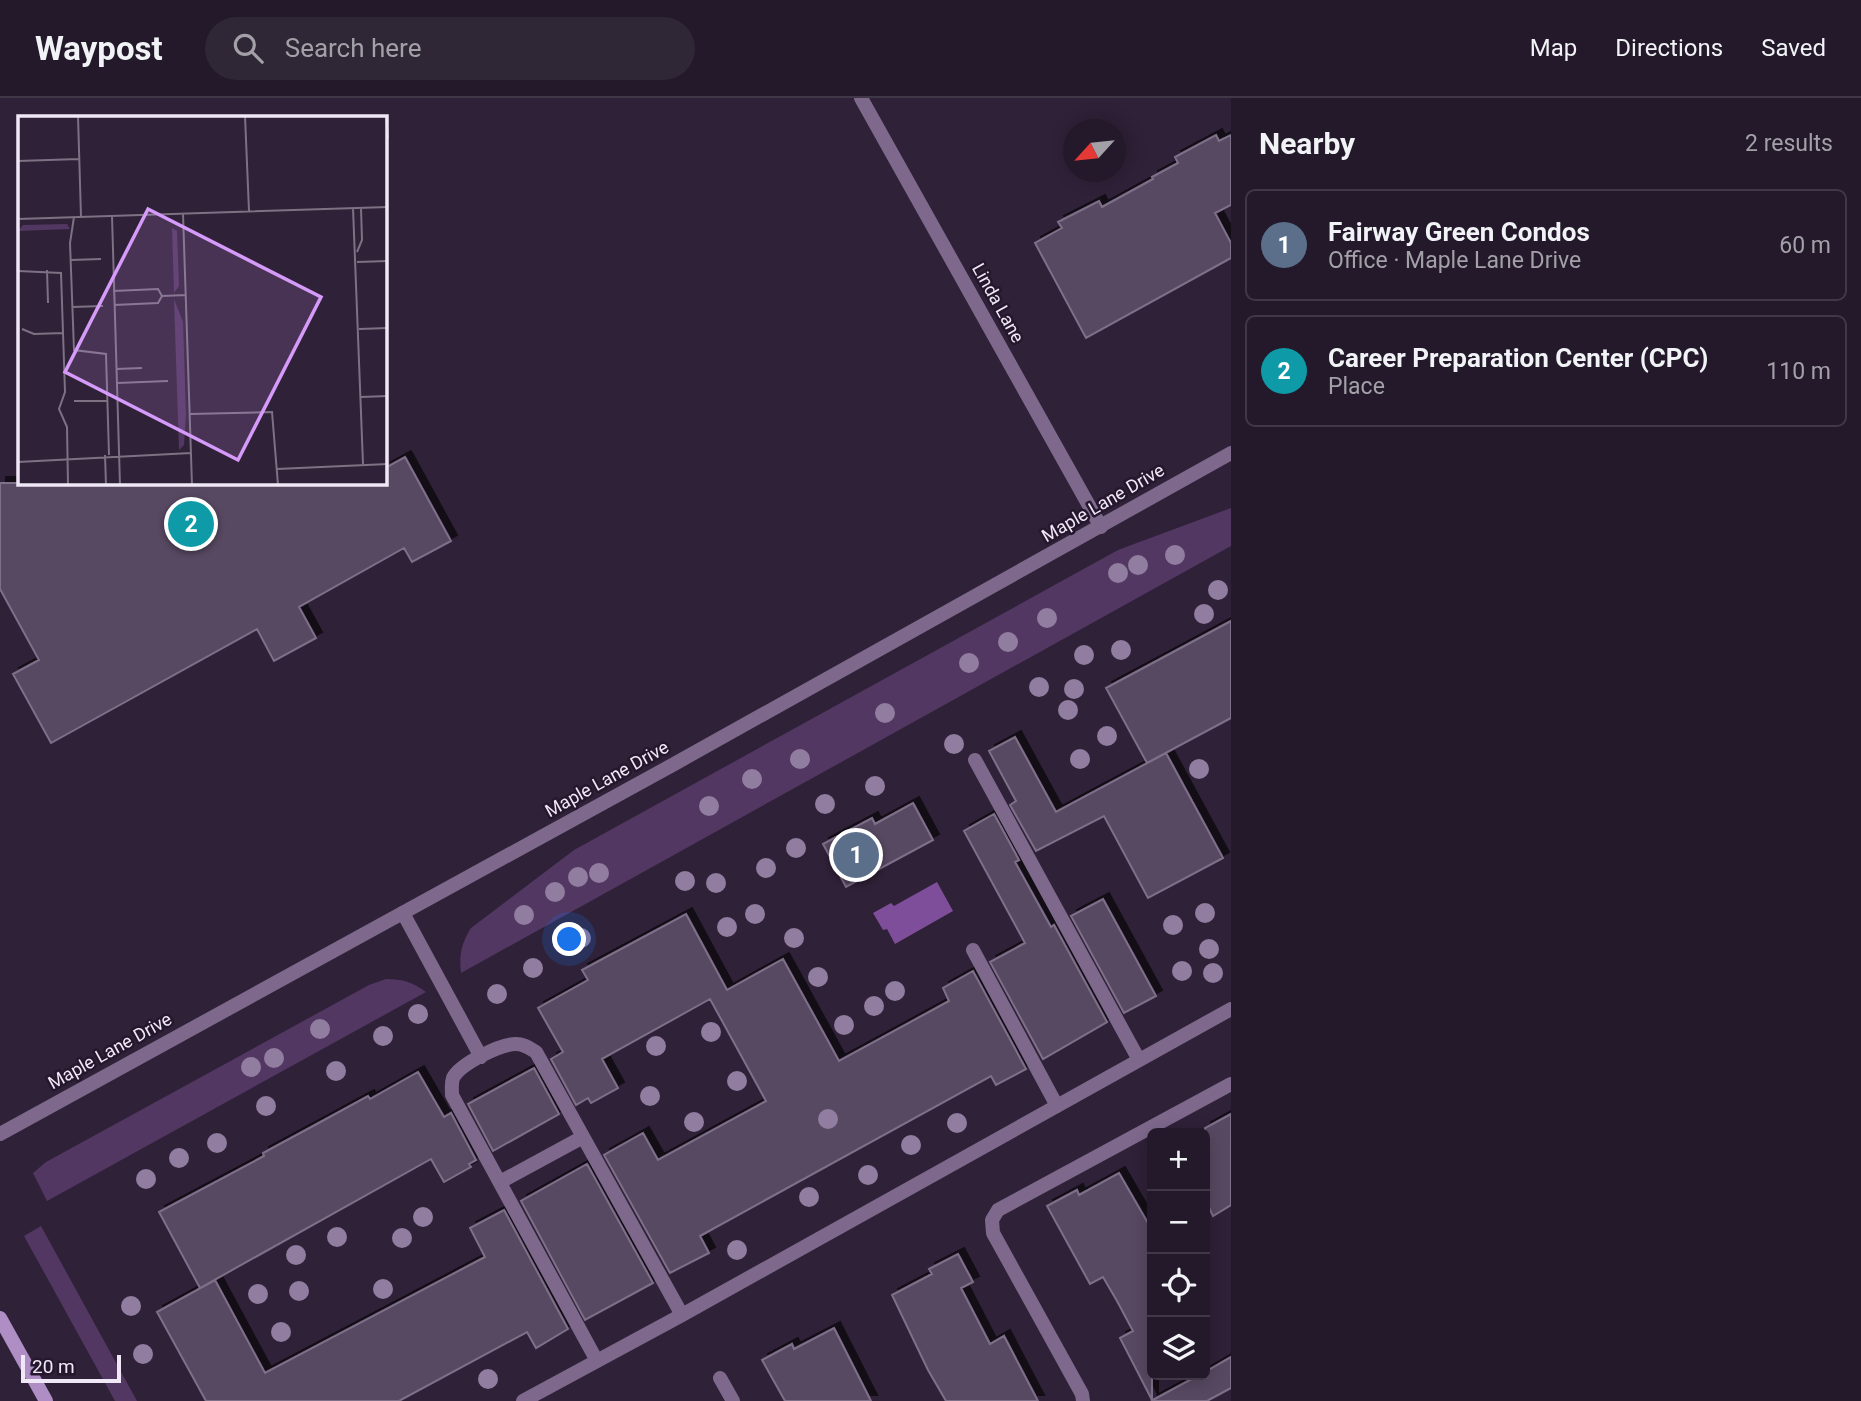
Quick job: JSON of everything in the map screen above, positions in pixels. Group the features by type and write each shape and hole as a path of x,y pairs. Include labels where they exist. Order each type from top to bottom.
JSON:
{"main road":[{"path":"0,1318 46,1401"}],"street":[{"name":"Linda Lane","path":"861,98 1101,527"},
{"name":"Maple Lane Drive","path":"0,1134 1231,453"},
{"path":"975,760 1139,1060"},
{"path":"403,913 481,1057"},
{"path":"973,950 1057,1106"},
{"path":"523,1401 1231,1009"},
{"path":"597,1361 452,1095 451,1085 459,1070 481,1057 496,1049 517,1044 536,1052 682,1315"},
{"path":"1083,1401 1082,1394 993,1234 992,1220 998,1210 1231,1084"},
{"path":"500,1182 583,1137"},
{"path":"720,1378 733,1401"}],"shaded area":[{"path":"1231,508 1231,546 461,973 462,950 471,928 574,850 1118,550"},
{"path":"937,882 953,911 895,944 887,929 883,930 873,913 891,903 894,906"},
{"path":"386,979 407,982 426,992 47,1201 33,1173 46,1162 369,985"},
{"path":"41,1226 137,1401 115,1401 24,1236"}],"building":[{"path":"1216,135 1219,141 1231,135 1231,205 1215,213 1231,243 1231,258 1086,338 1035,243 1062,228 1058,222 1099,201 1102,207 1153,179 1152,177 1178,163 1175,157"},
{"path":"405,457 451,541 412,562 404,548 299,607 316,638 274,661 257,629 51,743 13,674 39,660 0,589 0,483 387,485 387,467"},
{"path":"1231,621 1231,718 1147,763 1106,688"},
{"path":"1015,737 1056,812 1166,753 1223,858 1148,898 1104,816 1036,851 1010,805 1016,801 989,751"},
{"path":"913,803 933,840 846,887 823,844 872,818 875,824"},
{"path":"994,814 1019,860 1015,862 1051,927 1054,925 1107,1022 1043,1059 990,962 1025,943 964,831"},
{"path":"1103,899 1156,996 1124,1013 1071,916"},
{"path":"686,914 727,990 783,959 839,1061 949,1001 943,988 973,971 1026,1069 996,1085 991,1076 700,1236 709,1253 670,1273 604,1155 643,1133 658,1160 766,1101 710,999 602,1059 618,1088 591,1103 588,1098 576,1105 551,1059 563,1052 538,1008 588,980 582,970"},
{"path":"534,1068 559,1114 493,1151 468,1104"},
{"path":"418,1072 444,1117 451,1113 476,1160 469,1164 471,1167 444,1182 431,1159 200,1288 159,1212 368,1096 370,1099"},
{"path":"1231,1114 1231,1205 1213,1216 1210,1210 1210,1128 1205,1128"},
{"path":"587,1164 653,1283 585,1320 521,1201"},
{"path":"1119,1173 1147,1221 1147,1380 1152,1380 1152,1400 1120,1338 1133,1331 1117,1301 1103,1277 1090,1284 1047,1206 1077,1190 1079,1195"},
{"path":"504,1210 568,1329 536,1348 527,1332 399,1401 206,1401 157,1312 215,1280 265,1373 485,1257 470,1228"},
{"path":"958,1254 973,1282 961,1288 990,1344 1004,1336 1038,1401 946,1401 928,1370 892,1295 932,1274 929,1269"},
{"path":"834,1328 871,1401 785,1401 762,1360 792,1344 794,1349"},
{"path":"1231,1357 1231,1388 1207,1401 1151,1401 1190,1380 1210,1380 1210,1369"}],"place":[{"name":"Career Preparation Center (CPC)","path":"191,524"},
{"name":"Fairway Green Condos","path":"856,855"}]}
